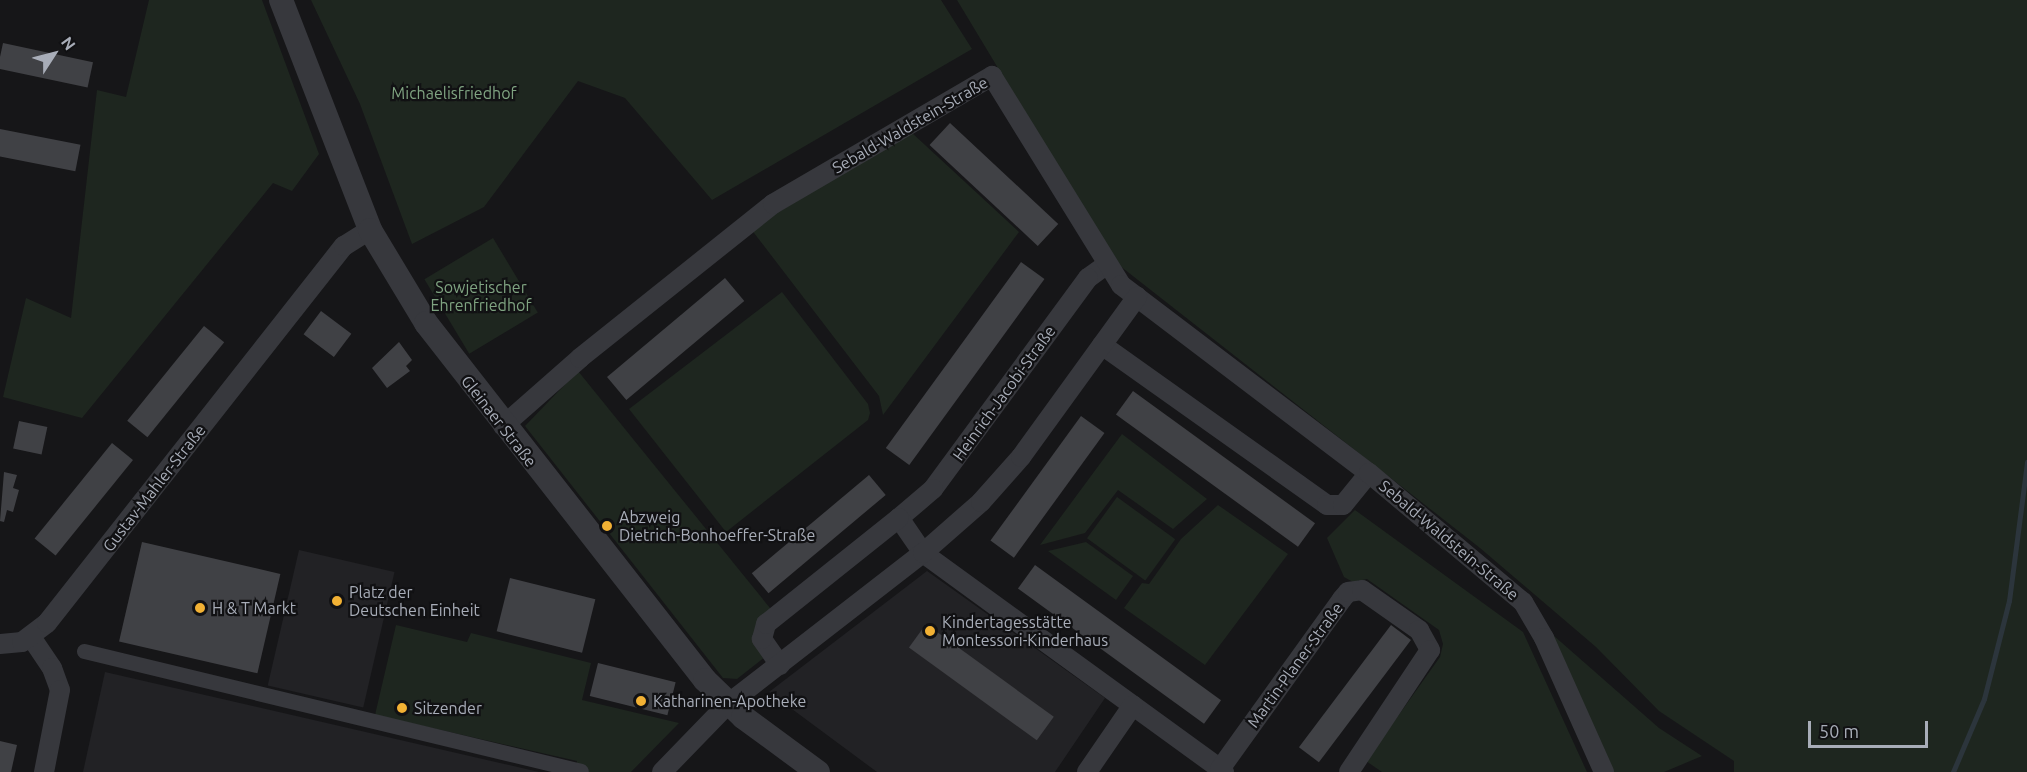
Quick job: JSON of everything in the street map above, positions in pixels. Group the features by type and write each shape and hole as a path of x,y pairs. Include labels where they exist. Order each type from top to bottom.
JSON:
{"street":[{"name":"Gleinaer Straße","path":"281,0 370,230 405,293 503,426 728,704 818,772"},
{"name":"Sebald-Waldstein-Straße","path":"503,426 773,204 992,76 1106,265 1137,297 1369,473 1522,602 1534,617 1604,772"},
{"name":"Gustav-Mahler-Straße","path":"31,637 61,605 344,246 370,230"},
{"name":"Heinrich-Jacobi-Straße","path":"780,665 762,639 766,624 933,489 1088,278 1106,265"},
{"path":"662,772 728,704 923,553 1008,472 1137,297"},
{"name":"Sebald-Waldstein-Straße","path":"1102,345 1327,505 1343,505 1369,473"},
{"path":"899,518 923,553"},
{"name":"Martin-Planer-Straße","path":"923,553 1222,770 1342,599 1348,592 1362,590 1419,630 1430,650 1349,772"},
{"path":"0,644 31,637 52,668 60,690 44,772"},
{"path":"84,651 581,771"},
{"path":"1087,772 1133,705"}],"shaded area":[{"name":"Platz der Deutschen Einheit","path":"299,550 394,572 363,707 268,685"},
{"name":"Kindertagesstätte Montessori-Kinderhaus","path":"927,571 1105,698 1055,772 877,772 769,692"},
{"path":"105,672 539,772 83,772"}],"green space":[{"path":"149,0 262,0 319,154 292,191 273,183 82,418 3,397 26,298 71,318 97,90 126,97"},
{"name":"Michaelisfriedhof","path":"311,0 941,0 972,49 712,200 625,98 578,81 484,207 412,244 360,104"},
{"path":"957,0 2027,0 2027,772 1734,772 1734,761 1659,711 1596,647 1480,548 1115,262"},
{"path":"911,132 1019,232 883,415 879,396 751,229"},
{"name":"Sowjetischer Ehrenfriedhof","path":"493,238 538,313 469,354 424,279"},
{"path":"782,292 868,404 870,413 868,420 726,532 629,409"},
{"path":"578,371 770,608 765,657 737,679 723,678 525,426"},
{"path":"1122,434 1207,499 1173,529 1118,490 1085,533 1040,545"},
{"path":"1117,497 1175,539 1145,581 1087,538"},
{"path":"1218,505 1288,554 1205,665 1124,608 1142,583 1149,584 1181,539"},
{"path":"1355,510 1523,632 1587,772 1382,772 1366,761 1440,657 1443,644 1439,630 1367,579 1353,582 1344,577 1327,538"},
{"path":"1086,542 1133,576 1116,600 1048,551"},
{"path":"396,625 467,642 471,633 591,663 582,700 679,723 631,772 575,772 577,761 375,715"},
{"path":"1545,628 1659,728 1702,756 1664,772 1611,772"}],"building":[{"path":"3,43 93,62 88,88 0,69"},
{"path":"950,123 1058,224 1038,246 930,145"},
{"path":"0,129 80,145 75,171 0,157"},
{"path":"1021,262 1044,279 909,465 886,448"},
{"path":"725,278 744,301 626,400 607,377"},
{"path":"321,311 351,334 334,357 304,334"},
{"path":"204,326 224,342 147,437 127,421"},
{"path":"399,342 412,360 406,366 410,371 387,388 372,368"},
{"path":"1133,391 1315,523 1298,547 1116,414"},
{"path":"1081,416 1104,433 1014,558 990,541"},
{"path":"19,421 47,427 42,454 13,448"},
{"path":"112,443 133,460 56,556 35,539"},
{"path":"4,472 17,475 13,488 19,490 13,512 7,510 4,522 0,521"},
{"path":"869,475 886,495 769,593 752,573"},
{"name":"H & T Markt","path":"142,542 280,574 257,673 119,641"},
{"path":"1035,565 1221,700 1204,724 1018,588"},
{"path":"510,578 595,599 582,653 497,631"},
{"path":"926,624 1054,717 1037,740 909,647"},
{"path":"1391,625 1411,640 1319,762 1299,747"},
{"path":"598,663 676,682 667,715 590,696"},
{"path":"0,741 17,745 11,772 0,772"}],"waterway":[{"path":"1953,772 1984,699 2009,601 2027,462"}],"place":[{"name":"Abzweig Dietrich-Bonhoeffer-Straße","path":"607,526"},
{"name":"Platz der Deutschen Einheit","path":"337,601"},
{"name":"H & T Markt","path":"200,608"},
{"name":"Kindertagesstätte Montessori-Kinderhaus","path":"930,631"},
{"name":"Katharinen-Apotheke","path":"641,701"},
{"name":"Sitzender","path":"402,708"}]}
